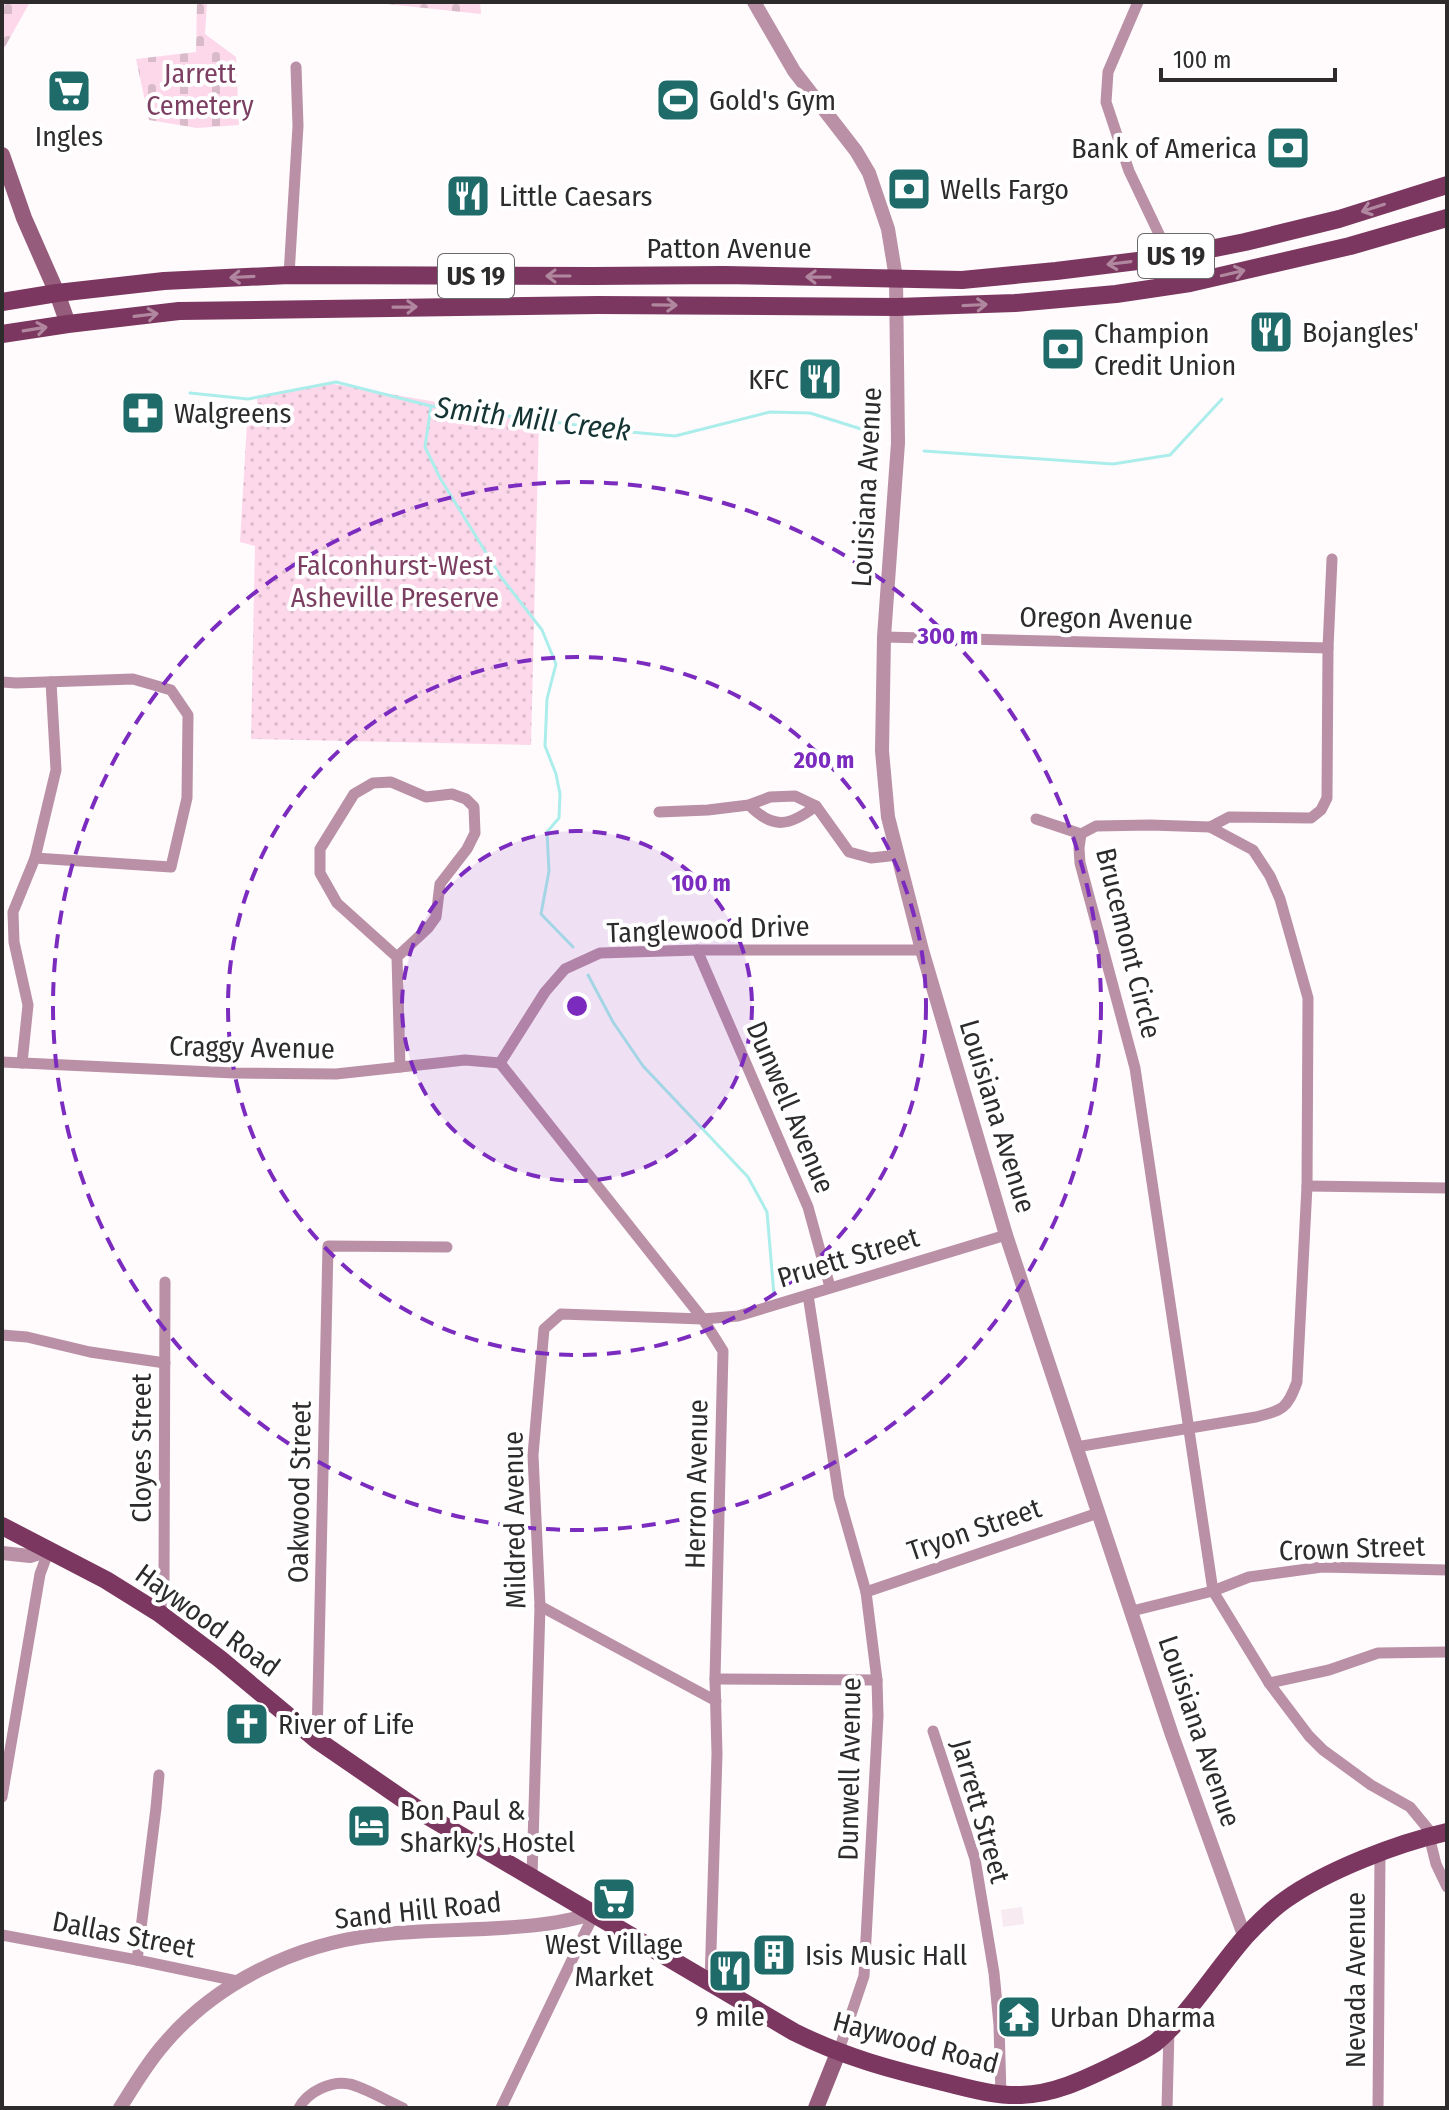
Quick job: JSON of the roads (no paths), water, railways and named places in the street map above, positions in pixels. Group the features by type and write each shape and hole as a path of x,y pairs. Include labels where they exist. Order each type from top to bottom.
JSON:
{"main road":[{"path":"2,155 24,218 68,324"},
{"name":"Patton Avenue","path":"2,302 164,281 289,275 724,275 962,280 1170,257 1339,219 1447,185"},
{"name":"Patton Avenue","path":"2,334 179,311 598,305 897,307 1027,302 1190,283 1350,246 1447,218"},
{"name":"Haywood Road","path":"2,1526 106,1580 159,1613 317,1740 426,1815 794,2032 838,2053 1022,2102 1076,2083 1152,2044 1169,2029 1245,1938 1284,1901 1307,1886 1380,1853 1436,1834"},
{"path":"816,2108 838,2053"}],"street":[{"name":"Louisiana Avenue","path":"754,2 794,71 856,151 869,173 888,229 896,278 898,443 884,637 882,751 888,817 922,950 1006,1235 1172,1735 1245,1938"},
{"path":"1138,2 1108,72 1106,102 1129,171 1170,257"},
{"path":"289,275 298,126 296,67"},
{"path":"1210,827 1229,817 1311,818 1321,810 1327,798 1332,559"},
{"name":"Oregon Avenue","path":"884,637 1328,648"},
{"path":"2,682 133,679 171,690 188,715 187,798 171,867 35,858"},
{"path":"22,1063 28,1005 14,942 13,912 35,858 56,770 51,682"},
{"path":"397,957 436,917 440,884 467,849 475,833 474,807 466,799 452,794 426,797 391,782 373,783 354,794 320,849 320,873 337,903 397,957 400,1067"},
{"path":"659,812 708,810 749,805 770,797 795,796 816,806 849,852 871,858 898,855"},
{"path":"749,805 771,822 787,823 816,806"},
{"path":"1036,819 1081,834"},
{"name":"Brucemont Circle","path":"1076,1447 1190,1427 1256,1417 1277,1411 1290,1401 1297,1382 1307,1186 1308,998 1280,899 1270,876 1253,850 1210,827 1096,826 1081,834 1079,848 1080,863 1135,1068 1190,1427 1213,1591"},
{"name":"Dunwell Avenue","path":"697,950 808,1207 830,1287"},
{"name":"Tanglewood Drive","path":"500,1063 545,992 565,969 600,953 922,950"},
{"name":"Craggy Avenue","path":"2,1062 249,1074 336,1074 465,1060 500,1063"},
{"name":"Herron Avenue","path":"500,1063 703,1319 723,1351 710,1983"},
{"path":"1307,1186 1447,1188"},
{"name":"Pruett Street","path":"703,1319 738,1316 1006,1235"},
{"name":"Oakwood Street","path":"317,1740 328,1246 447,1247"},
{"name":"Cloyes Street","path":"159,1613 164,1588 165,1282"},
{"name":"Dunwell Avenue","path":"808,1295 839,1497 866,1592 877,1680 878,1716 864,1976 838,2053"},
{"name":"Mildred Avenue","path":"532,1876 540,1606 533,1455 544,1329 561,1314 703,1319"},
{"path":"2,1335 165,1363"},
{"name":"Tryon Street","path":"866,1592 1098,1513"},
{"path":"2,1553 30,1556 49,1550"},
{"path":"2,1797 40,1574 49,1550"},
{"name":"Crown Street","path":"1132,1611 1213,1591 1249,1577 1322,1567 1447,1570"},
{"path":"1213,1591 1269,1683 1290,1713 1323,1750 1371,1785 1410,1807 1436,1834 1436,1864 1447,1887"},
{"path":"540,1606 716,1701"},
{"path":"1269,1683 1329,1670 1378,1653 1447,1652"},
{"path":"715,1679 877,1680"},
{"name":"Jarrett Street","path":"933,1731 975,1859 994,1973 1001,2095"},
{"path":"137,1960 159,1775"},
{"name":"Nevada Avenue","path":"1378,2108 1380,1853"},
{"path":"501,2108 594,1914"},
{"name":"Sand Hill Road","path":"120,2108 166,2041 191,2018 237,1981 306,1950 375,1935 551,1923 594,1914"},
{"name":"Dallas Street","path":"2,1935 237,1981"},
{"path":"1167,2108 1169,2029"},
{"path":"299,2108 303,2101 323,2087 348,2083 403,2108"}],"waterway":[{"name":"Smith Mill Creek","path":"190,393 248,399 336,382 431,406 630,432 675,436 770,412 810,413 874,433"},
{"name":"Smith Mill Creek","path":"924,451 1113,464 1170,455 1222,399"},
{"path":"431,406 425,447 440,478 501,577 542,630 556,664 547,699 545,746 560,794 559,818 547,832 549,871 541,914 573,947"},
{"path":"588,975 613,1022 643,1066 748,1177 767,1212 774,1295"}],"place":[{"name":"Ingles","path":"69,91"},
{"name":"Gold's Gym","path":"678,100"},
{"name":"Bank of America","path":"1288,148"},
{"name":"Wells Fargo","path":"909,189"},
{"name":"Little Caesars","path":"468,196"},
{"name":"Bojangles'","path":"1271,332"},
{"name":"Champion Credit Union","path":"1063,349"},
{"name":"KFC","path":"820,379"},
{"name":"Walgreens","path":"143,413"},
{"name":"River of Life","path":"247,1724"},
{"name":"Bon Paul & Sharky's Hostel","path":"369,1826"},
{"name":"West Village Market","path":"614,1899"},
{"name":"Isis Music Hall","path":"774,1955"},
{"name":"9 mile","path":"730,1971"},
{"name":"Urban Dharma","path":"1019,2017"}],"park label":[{"name":"Jarrett Cemetery","path":"200,89"},
{"name":"Falconhurst-West Asheville Preserve","path":"395,581"}]}
